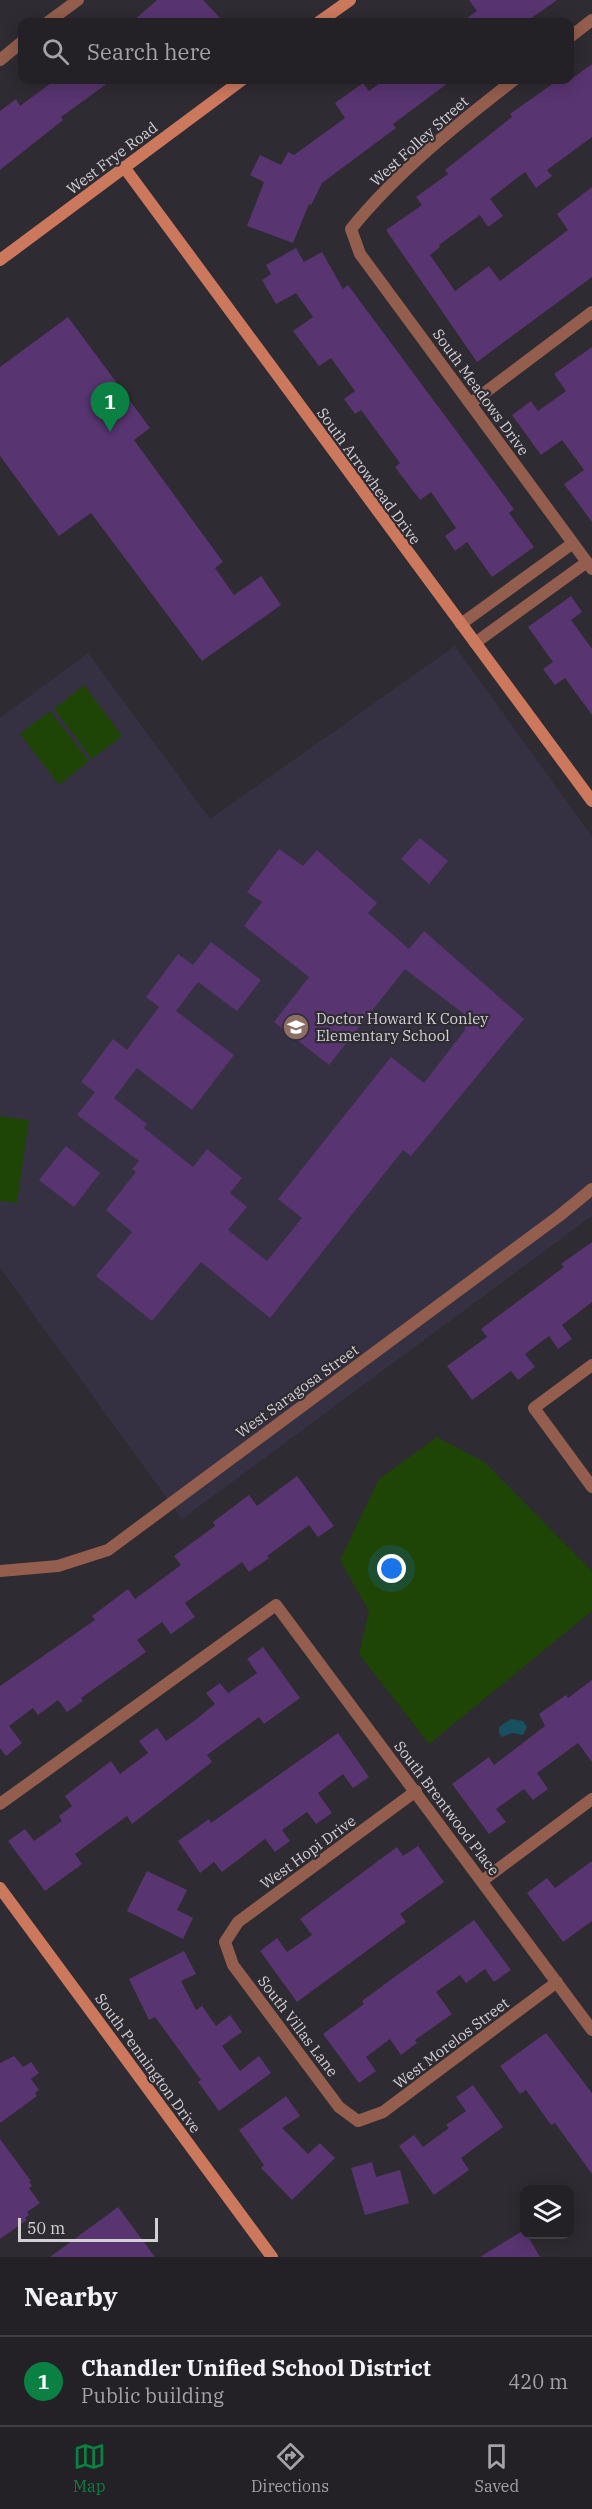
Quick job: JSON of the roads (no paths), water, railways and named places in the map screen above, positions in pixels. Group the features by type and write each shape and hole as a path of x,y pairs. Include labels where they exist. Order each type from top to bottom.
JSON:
{"street":[{"path":"53,18 78,0"},
{"path":"327,0 335,11"},
{"path":"325,18 350,0"},
{"path":"574,34 592,20"},
{"path":"0,60 18,45"},
{"name":"West Frye Road","path":"0,260 237,84"},
{"name":"West Folley Street","path":"351,229 369,207 452,127 509,84"},
{"name":"South Arrowhead Drive","path":"124,167 592,801"},
{"name":"South Meadows Drive","path":"351,229 360,254 589,566"},
{"path":"471,403 592,312"},
{"path":"461,624 573,543"},
{"path":"475,643 589,566"},
{"name":"West Saragosa Street","path":"0,1571 58,1566 108,1550 560,1216 592,1188"},
{"path":"592,1365 534,1408 592,1487"},
{"name":"South Brentwood Place","path":"0,1804 276,1605 592,2030"},
{"name":"West Hopi Drive","path":"225,1942 238,1922 416,1791"},
{"path":"482,1881 592,1799"},
{"name":"South Pennington Drive","path":"0,1888 272,2257"},
{"name":"South Villas Lane","path":"225,1942 234,1965 339,2107 358,2121"},
{"name":"West Morelos Street","path":"358,2121 383,2112 557,1982"}],"water":[{"path":"511,1719 523,1721 527,1727 523,1735 512,1733 502,1737 499,1727"}],"place":[{"name":"Chandler Unified School District","path":"110,432"},
{"name":"Doctor Howard K Conley Elementary School","path":"296,1027"}]}
